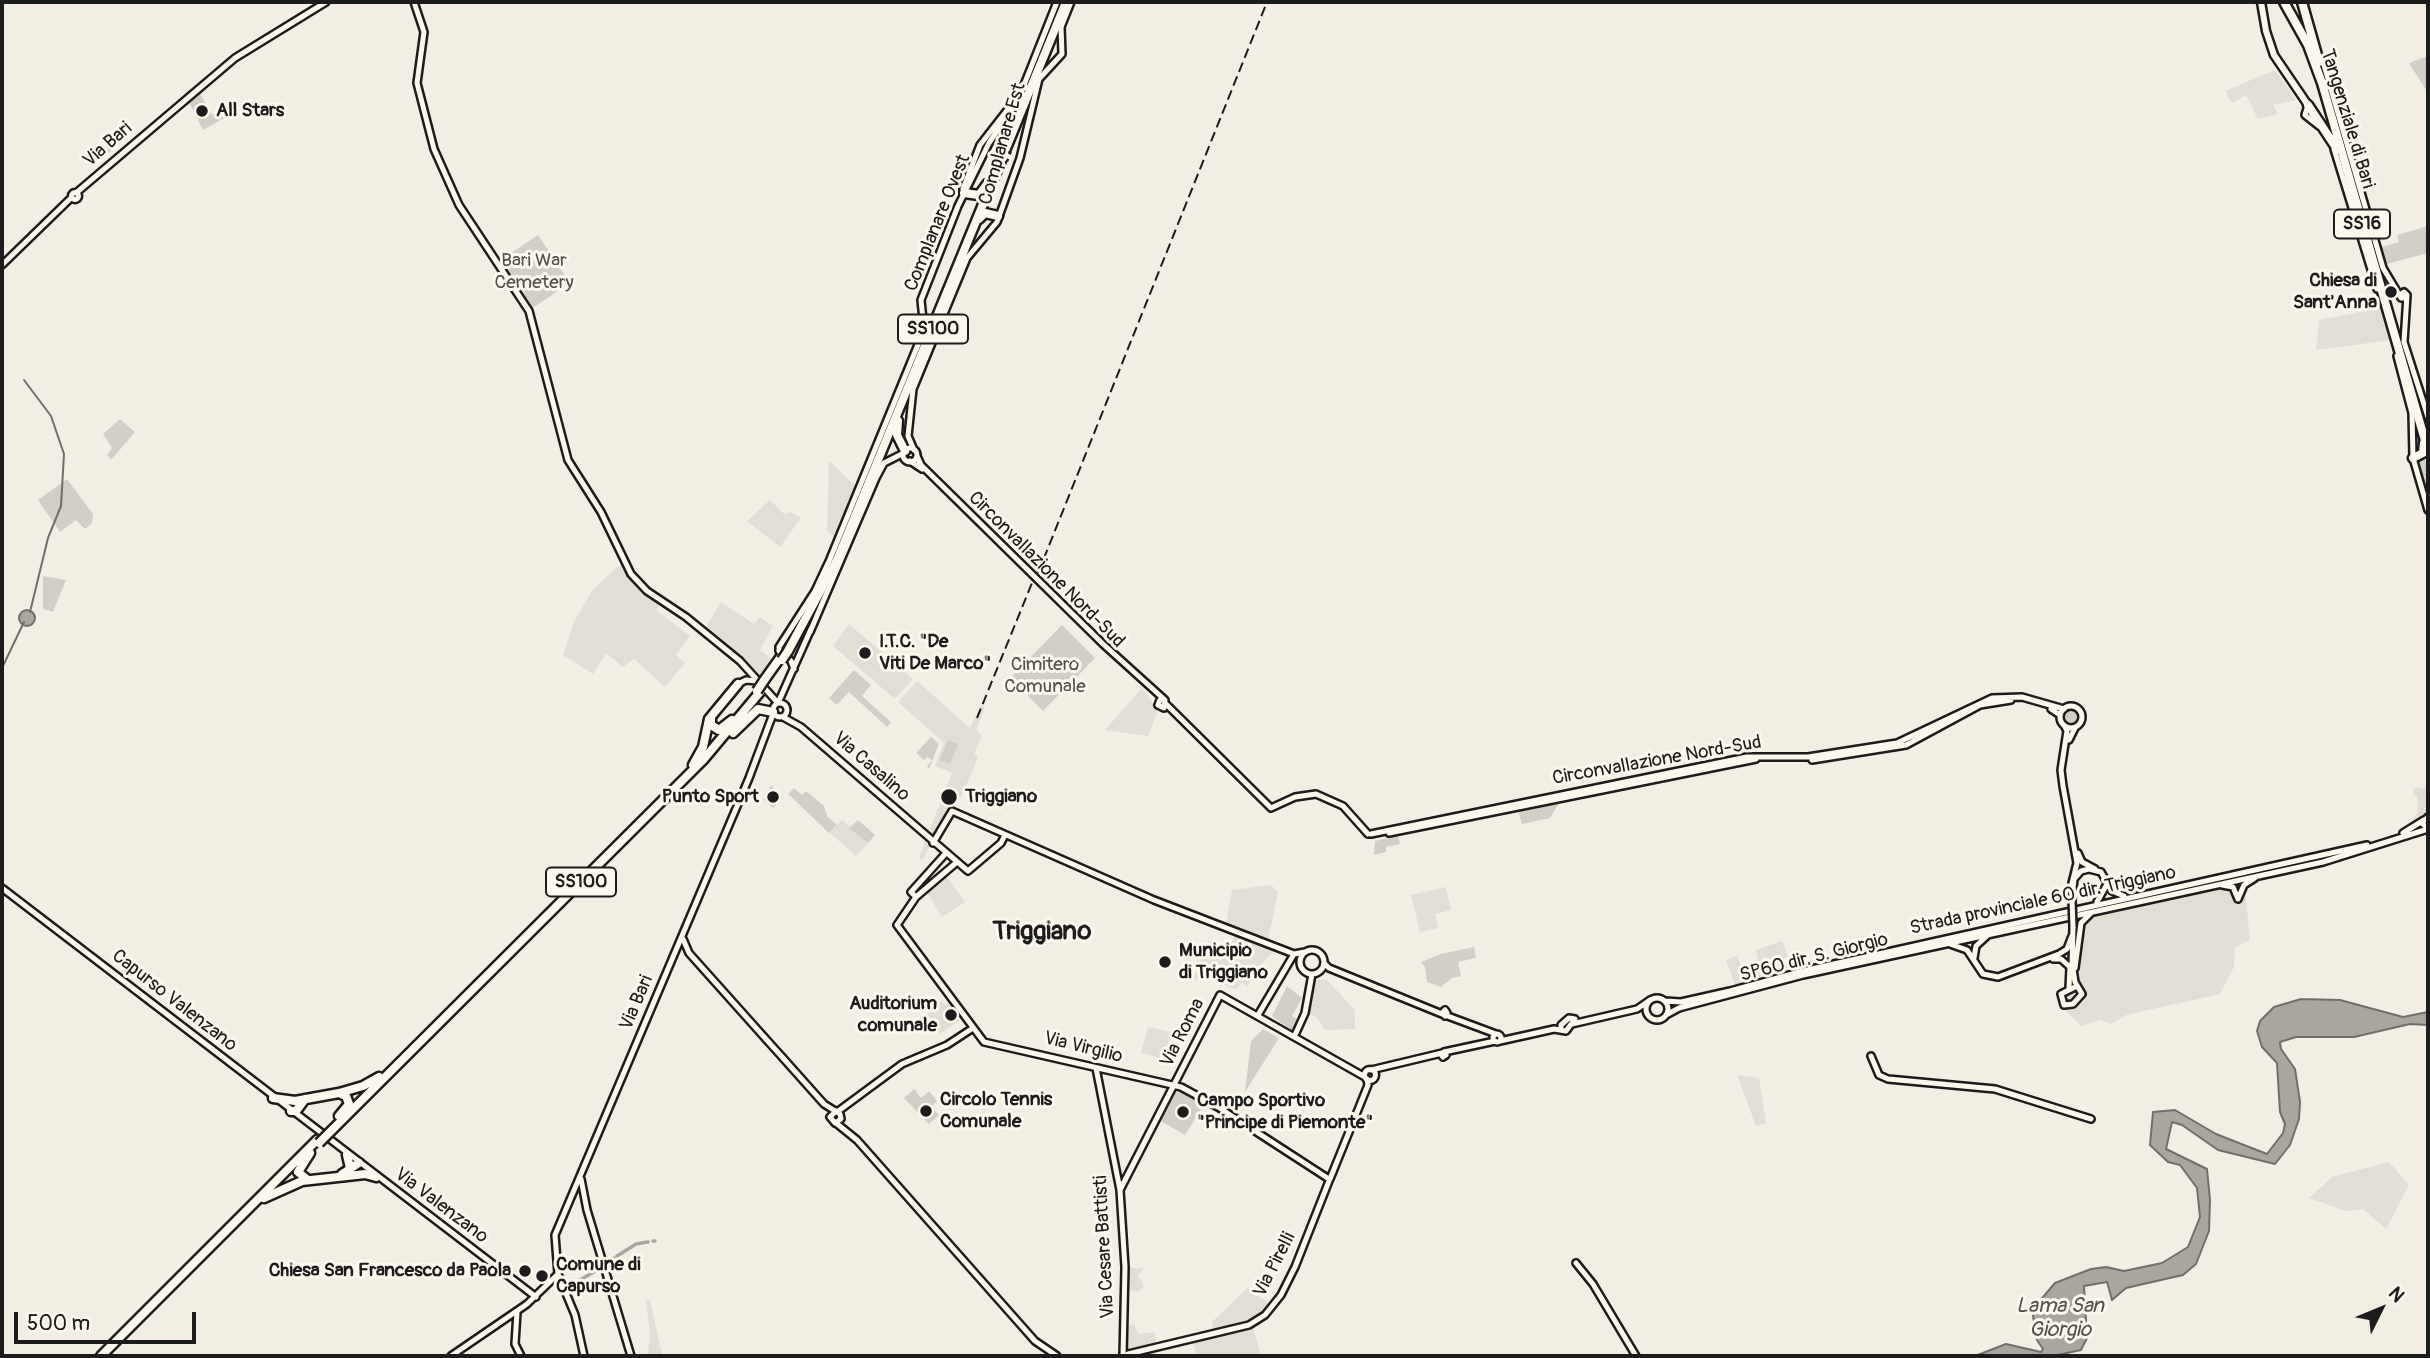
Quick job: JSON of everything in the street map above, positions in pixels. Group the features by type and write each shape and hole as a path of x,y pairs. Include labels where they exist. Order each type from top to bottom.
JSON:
{"highway":[{"name":"SS100","path":"678,786 717,745 763,686 784,654 838,556 1064,2"},
{"name":"SS100","path":"784,654 833,560 984,206 1064,2"},
{"name":"Tangenziale di Bari","path":"2286,2 2321,71 2428,440"},
{"name":"Tangenziale di Bari","path":"2286,2 2308,45 2322,83 2423,418 2428,451"},
{"path":"2304,2 2321,71"},
{"path":"2307,107 2314,111 2324,109 2322,83"},
{"name":"SS16","path":"2307,107 2330,137 2347,170"},
{"name":"SS100","path":"964,192 976,196 983,192 999,159"},
{"path":"964,192 977,203 976,220"},
{"path":"984,206 998,216"},
{"path":"976,220 985,213 998,216"},
{"name":"SS100","path":"907,391 896,428 909,454"},
{"path":"2423,418 2428,432"},
{"path":"2423,418 2425,449 2416,457 2428,461"},
{"name":"SS100","path":"692,768 703,747 709,719 743,680"},
{"name":"SS100","path":"294,1107 306,1099 363,1086 392,1068 692,768 763,686"},
{"name":"SS100","path":"332,1127 755,711 761,708 776,714"},
{"name":"SS100","path":"715,712 710,722 719,730 741,710"},
{"name":"SS100","path":"332,1127 379,1077"},
{"name":"SS100","path":"103,1356 319,1143 349,1104 346,1096 339,1093"},
{"path":"273,1098 294,1107 301,1119"},
{"name":"SS100","path":"103,1356 319,1143"},
{"path":"308,1180 300,1175 298,1169 319,1143"},
{"path":"347,1155 351,1171 359,1164"},
{"name":"SS100","path":"264,1198 286,1186 340,1176 351,1171 376,1177"}],"main road":[{"name":"Via Bari","path":"2,265 84,187 235,58 326,2"},
{"path":"414,2 424,32 417,83 438,160 459,205 529,311 568,460 601,512 631,575 647,591 686,617 743,664 787,710"},
{"name":"Complanare Ovest","path":"784,654 830,559 924,330 921,300 964,192 989,143 1021,94 1064,2"},
{"name":"Complanare Est","path":"909,454 908,436 914,389 970,252 993,227 998,216 1021,153 1039,79 1062,54 1060,31 1064,2"},
{"path":"2261,2 2274,55 2307,107 2305,115 2332,146 2345,177 2412,413 2416,457 2428,510"},
{"path":"2304,2 2383,268 2403,297 2404,342 2423,418"},
{"path":"964,192 962,189 977,151 1021,94"},
{"path":"989,143 994,151"},
{"path":"983,154 994,151 1010,157 1017,166"},
{"path":"1010,157 1021,153"},
{"path":"776,714 778,703 876,478 884,463 909,454"},
{"name":"Circonvallazione Nord-Sud","path":"909,454 1244,786 1256,793"},
{"path":"810,632 838,556"},
{"path":"784,654 799,656"},
{"path":"784,654 794,669"},
{"path":"743,664 743,680"},
{"path":"743,680 751,673"},
{"path":"743,680 763,686 776,714"},
{"path":"786,688 787,710"},
{"name":"Circonvallazione Nord-Sud","path":"1370,835 1747,757 1808,757 1897,743 1992,698 2022,697 2064,709"},
{"name":"Circonvallazione Nord-Sud","path":"1370,835 1757,759 1808,760 1898,747 1993,702 2028,702 2056,710 2060,715"},
{"name":"Circonvallazione Nord-Sud","path":"1162,704 1273,809 1308,793 1335,800 1370,835"},
{"path":"2073,962 2069,988 2060,998 2067,1006 2081,996 2074,978 2073,962 2072,883 2077,863 2062,782 2067,732 2060,715 2064,709 2074,706 2081,712 2082,720 2075,728 2067,754 2066,786 2080,860 2104,875 2107,884 2121,896 2155,892"},
{"path":"776,714 787,710"},
{"name":"Via Casalino","path":"787,710 793,721"},
{"name":"Via Bari","path":"580,1190 582,1172 776,714"},
{"name":"Via Casalino","path":"776,714 793,721 968,871 1001,843 1004,835"},
{"path":"2064,725 2075,728"},
{"path":"933,843 935,835 951,811 1180,910 1294,954 1317,951 1325,967 1445,1013 1495,1038"},
{"path":"2426,818 2423,825 2428,829"},
{"name":"Strada provinciale 60 dir. Triggiano","path":"1665,1001 1681,1002 1796,972 2365,845 2405,832 2426,818"},
{"name":"SP60 dir. S. Giorgio","path":"1666,1015 1679,1008 1803,975 2273,872 2350,854 2428,829"},
{"path":"926,837 935,835"},
{"path":"824,1104 830,1117 838,1116 902,1064 947,1045 973,1028 897,925 914,894 946,853"},
{"path":"914,894 957,862"},
{"path":"2072,883 2081,871 2095,869"},
{"path":"2198,888 2225,884 2233,887 2238,899 2249,880 2273,872"},
{"path":"2088,905 2102,898 2107,884"},
{"name":"Capurso Valenzano","path":"2,888 273,1098"},
{"path":"2074,978 2081,923 2086,915 2099,909"},
{"path":"684,932 683,941 688,952"},
{"path":"1974,962 1976,946 1992,933"},
{"path":"1940,945 1962,946 1981,973 1994,977 2064,951 2073,936"},
{"path":"678,945 688,952 824,1104 838,1116 1035,1341 1058,1356"},
{"path":"674,956 688,952"},
{"path":"1300,965 1305,952"},
{"path":"1294,954 1305,972 1312,974 1325,967"},
{"path":"1294,954 1258,1015 1353,1070 1370,1076 1495,1038 1561,1027 1566,1031 1573,1021 1631,1011 1650,1000 1659,998 1665,1001 1668,1009 1666,1015 1660,1019 1631,1011"},
{"path":"2043,961 2061,959 2072,971"},
{"path":"1288,965 1300,965"},
{"path":"1294,1035 1305,1013 1312,974"},
{"path":"2069,988 2077,986"},
{"name":"Via Roma","path":"1120,1191 1220,995 1258,1015"},
{"path":"1649,1016 1646,1008 1650,1000"},
{"name":"Via Virgilio","path":"973,1028 984,1042 1174,1085 1217,1107 1329,1179"},
{"path":"1871,1056 1879,1075 1888,1079 1995,1089 2091,1119"},
{"name":"Via Cesare Battisti","path":"1096,1068 1120,1191 1127,1355"},
{"name":"Via Pirelli","path":"1127,1355 1250,1325 1265,1315 1281,1295 1295,1267 1370,1076"},
{"path":"301,1119 319,1143"},
{"name":"Via Valenzano","path":"319,1143 347,1155 536,1297"},
{"path":"584,1356 576,1315 558,1274 555,1235 572,1196 580,1190 631,1356"},
{"path":"1576,1263 1636,1356"},
{"path":"451,1356 517,1312 558,1274"},
{"path":"517,1312 515,1343 521,1356"}],"shaded area":[{"path":"2275,70 2296,100 2273,105 2278,114 2258,119 2246,95 2232,103 2225,91"},
{"path":"2381,308 2391,340 2316,350 2319,320"},
{"path":"829,460 857,488 836,540 827,530"},
{"path":"770,500 784,514 790,512 801,518 780,547 747,521"},
{"path":"621,564 633,582 659,606 656,610 690,636 676,655 685,663 665,687 634,659 623,667 606,653 593,674 563,655 574,622 593,589"},
{"path":"721,602 754,624 760,617 773,626 760,650 772,659 760,678 749,665 704,630"},
{"path":"849,624 913,679 895,699 833,646"},
{"path":"917,681 970,728 981,705 985,707 976,730 982,736 974,754 978,756 975,765 961,797 957,795 923,860 919,858 928,833 931,833 952,773 935,766 944,743 898,702"},
{"path":"1142,688 1158,710 1148,736 1105,730"},
{"path":"2414,787 2428,789 2428,815 2405,830 2418,812 2417,796 2413,795"},
{"path":"842,820 868,843 856,856 830,833"},
{"path":"946,875 965,902 942,917 926,891"},
{"path":"2244,880 2250,940 2235,948 2234,967 2220,994 2126,1015 2111,1024 2100,1020 2081,1026 2059,1004 2059,993 2068,984 2075,960 2076,916"},
{"path":"1271,885 1278,892 1268,940 1226,924 1232,890"},
{"path":"1446,887 1451,910 1435,914 1438,928 1420,932 1411,895"},
{"path":"1235,935 1274,951 1259,967 1247,987 1242,982 1237,989 1232,989 1210,976 1206,980 1201,976 1197,980 1192,978 1201,966 1195,963 1202,953 1197,950 1199,944 1205,947 1208,941 1230,946"},
{"path":"1782,941 1788,956 1783,960 1786,970 1735,985 1726,960 1737,956 1742,968 1758,960 1756,950"},
{"path":"1326,979 1355,1010 1355,1029 1325,1030 1317,1018 1306,1012 1313,981"},
{"path":"940,1001 945,1005 949,1002 959,1015 956,1017 959,1021 940,1034 924,1017"},
{"path":"1148,1027 1171,1032 1165,1059 1141,1053"},
{"path":"1737,1075 1759,1078 1766,1123 1756,1126"},
{"path":"2389,1162 2409,1185 2386,1229 2363,1209 2346,1211 2309,1198 2332,1177"},
{"path":"1127,1268 1144,1268 1138,1275 1144,1286 1138,1292 1125,1290"},
{"path":"1247,1288 1272,1305 1249,1323 1214,1332 1212,1322"},
{"path":"650,1299 663,1356 648,1354 650,1336 646,1300"},
{"path":"1133,1323 1139,1334 1155,1332 1157,1346 1127,1351 1127,1327"},
{"path":"1253,1327 1261,1356 1196,1356 1193,1342"}],"green space":[{"path":"2428,56 2428,93 2409,63"},
{"name":"All Stars","path":"198,90 212,115 224,107 228,116 203,130 188,100"},
{"path":"116,131 122,142 106,155 102,148 111,141 108,136"},
{"path":"2428,226 2428,253 2383,265 2378,248 2399,242 2397,235"},
{"name":"Bari War Cemetery","path":"538,235 570,283 531,309 499,261"},
{"path":"120,419 135,432 111,460 107,455 112,448 103,434"},
{"path":"2422,457 2428,463 2428,497 2417,463"},
{"path":"67,479 93,514 92,523 85,529 76,520 60,532 38,500"},
{"path":"43,576 66,580 53,612 43,609"},
{"name":"Cimitero Comunale","path":"1062,625 1095,658 1043,711 1010,678"},
{"path":"854,670 871,685 862,696 891,722 887,727 849,692 837,705 829,698"},
{"path":"2072,708 2078,711 2081,717 2078,723 2072,726 2066,723 2063,717 2066,711"},
{"path":"931,737 939,744 929,769 927,766 932,760 927,757 924,760 916,753"},
{"path":"948,740 958,744 950,764 940,760"},
{"name":"Punto Sport","path":"771,785 782,798 773,808 764,800"},
{"path":"794,788 802,795 806,791 824,806 827,816 837,825 829,833 788,794"},
{"path":"1559,803 1550,818 1522,824 1518,810"},
{"path":"858,820 875,835 868,843 849,828"},
{"path":"1398,836 1400,844 1386,847 1386,852 1374,855 1375,841"},
{"path":"1474,947 1476,958 1458,962 1461,976 1452,978 1441,987 1427,982 1425,967 1421,962 1441,954"},
{"path":"1287,986 1302,998 1292,1016 1300,1021 1294,1032 1272,1016"},
{"path":"1263,1029 1279,1038 1245,1092 1251,1041"},
{"name":"Circolo Tennis Comunale","path":"914,1089 921,1098 929,1091 937,1101 931,1107 939,1115 929,1124 904,1098"},
{"name":"Campo Sportivo \"Principe di Piemonte\"","path":"1175,1089 1205,1103 1185,1135 1159,1120"}],"water":[{"path":"27,610 35,618 27,626 19,618"},
{"name":"Lama San Giorgio","path":"2301,999 2340,1000 2403,1017 2428,1012 2428,1025 2410,1024 2354,1037 2296,1037 2280,1042 2281,1049 2295,1069 2300,1102 2299,1119 2290,1145 2275,1164 2218,1150 2182,1125 2172,1122 2166,1149 2207,1169 2209,1231 2196,1264 2183,1275 2126,1288 2112,1300 2107,1282 2084,1286 2087,1338 2081,1350 2053,1356 1975,1356 2006,1344 2041,1352 2043,1349 2037,1340 2032,1310 2055,1283 2091,1269 2106,1267 2124,1271 2162,1263 2188,1247 2200,1217 2197,1188 2180,1165 2168,1162 2150,1145 2153,1112 2175,1110 2216,1134 2267,1154 2283,1133 2285,1124 2280,1112 2277,1063 2262,1047 2257,1031 2260,1021 2274,1007"}],"waterway":[{"path":"24,380 51,416 64,454 61,506 48,538 30,612"},
{"path":"2,668 24,622"},
{"path":"617,1256 636,1244 648,1242"},
{"path":"605,1264 614,1258"},
{"path":"575,1283 602,1267"}],"railway":[{"path":"1038,573 1267,2"},
{"path":"977,718 1032,583"}],"place":[{"name":"All Stars","path":"202,111"},
{"name":"Chiesa di Sant'Anna","path":"2391,292"},
{"name":"I.T.C. \"De Viti De Marco\"","path":"865,653"},
{"name":"Punto Sport","path":"773,797"},
{"name":"Triggiano","path":"949,797"},
{"name":"Municipio di Triggiano","path":"1165,962"},
{"name":"Auditorium comunale","path":"951,1015"},
{"name":"Circolo Tennis Comunale","path":"926,1111"},
{"name":"Campo Sportivo \"Principe di Piemonte\"","path":"1183,1112"},
{"name":"Chiesa San Francesco da Paola","path":"525,1271"},
{"name":"Comune di Capurso","path":"542,1276"}],"district":[{"name":"Triggiano","path":"1042,932"}]}
